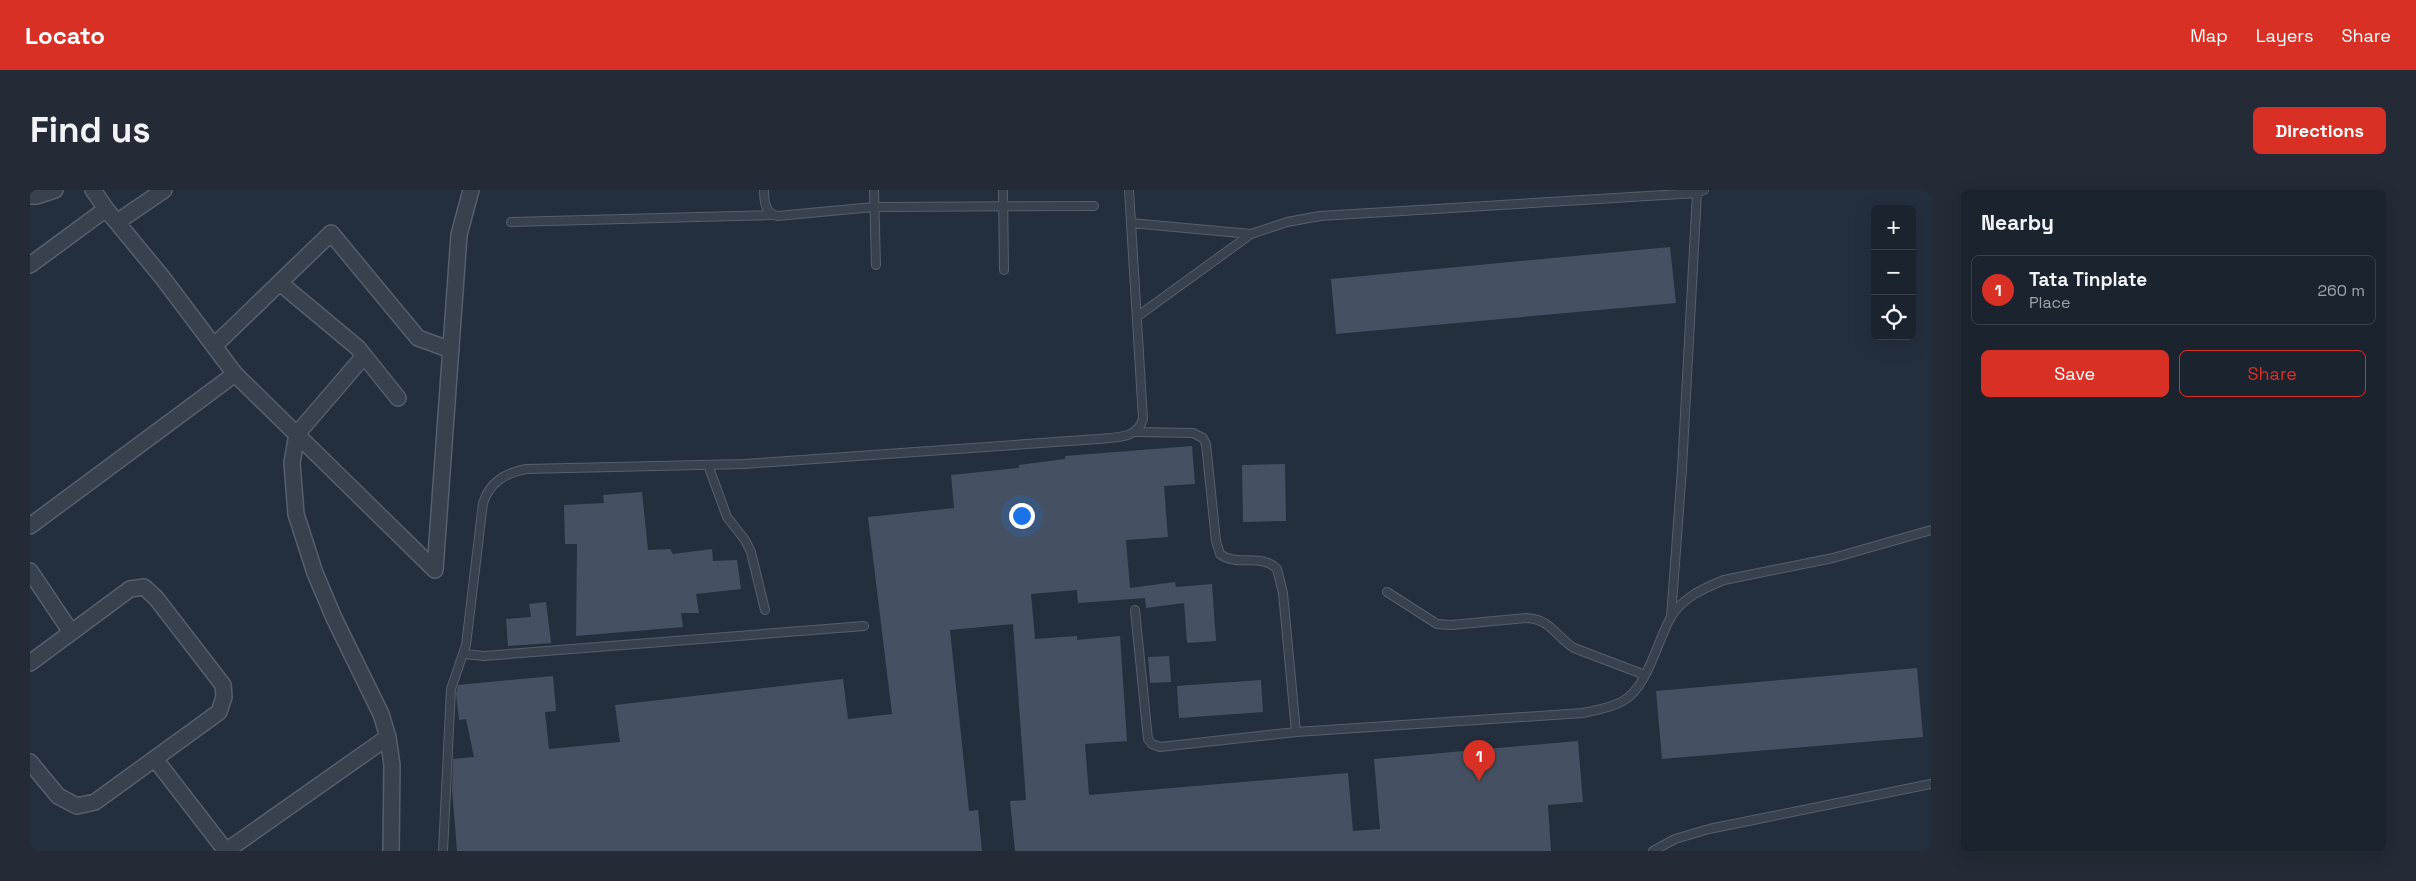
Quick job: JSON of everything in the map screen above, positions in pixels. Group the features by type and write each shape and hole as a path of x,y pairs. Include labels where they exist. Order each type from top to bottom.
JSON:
{"street":[{"path":"30,196 37,196 55,190"},
{"path":"93,190 235,374 435,570 459,235 470,190"},
{"path":"117,222 164,190"},
{"path":"30,265 106,209"},
{"path":"214,346 331,233 418,338 451,350"},
{"path":"280,283 325,319 364,356 398,398"},
{"path":"364,356 297,434 292,463 296,514 315,572 334,618 381,714 388,737 392,765 391,851"},
{"path":"30,526 235,374"},
{"path":"30,572 71,632"},
{"path":"30,663 130,588 144,587 156,598 223,685 224,697 219,712 95,802 77,806 58,796 30,762"},
{"path":"155,759 226,851 388,737"}],"lane":[{"path":"764,190 764,202 772,215"},
{"path":"874,190 876,265"},
{"path":"1003,190 1004,270"},
{"path":"1129,190 1143,419 1136,432"},
{"path":"1135,610 1146,728 1148,740 1152,744 1170,747 1296,732 1583,713 1608,708 1625,700 1645,675 1671,616 1701,191 1320,216 1287,222 1251,234 1138,316"},
{"path":"511,222 772,215 874,207 1094,206"},
{"path":"1131,223 1251,234"},
{"path":"443,851 452,689 464,654 483,503 488,491 499,479 512,472 526,469 708,465 1098,439 1129,435 1136,432 1193,433 1203,438 1206,444 1216,541 1220,554 1231,559 1266,562 1277,569 1283,593 1296,732"},
{"path":"708,465 727,517 745,540 751,552 765,610"},
{"path":"1671,616 1692,596 1724,580 1832,558 1931,530"},
{"path":"1387,592 1437,624 1451,625 1538,619 1548,624 1565,643 1574,648 1645,675"},
{"path":"464,654 484,656 864,626"},
{"path":"1653,851 1675,839 1709,829 1903,788 1931,784"}],"building":[{"path":"1670,247 1676,303 1336,334 1331,279"},
{"path":"1192,446 1195,484 1164,486 1168,537 1126,540 1130,588 1175,582 1176,587 1212,584 1216,641 1187,643 1184,603 1146,608 1145,598 1078,603 1077,590 1031,594 1035,639 1077,636 1077,640 1120,636 1127,741 1085,744 1089,795 1348,773 1353,831 1380,829 1374,759 1578,741 1583,802 1548,805 1551,851 1015,851 1010,801 1026,800 1013,624 950,630 969,811 978,810 982,851 457,851 452,789 453,759 474,757 466,719 459,720 456,694 458,685 553,676 556,711 545,712 549,749 620,742 615,705 843,679 848,719 892,714 868,517 954,508 951,475 1019,468 1019,465 1065,459 1065,456"},
{"path":"1285,464 1286,521 1243,522 1242,465"},
{"path":"642,492 648,550 670,549 673,554 712,549 713,561 737,560 741,589 696,594 699,613 681,613 683,627 576,636 577,544 565,544 564,505 604,503 603,495"},
{"path":"546,602 551,643 508,646 506,619 531,617 529,604"},
{"path":"1169,656 1171,682 1150,683 1148,657"},
{"path":"1917,668 1923,737 1662,759 1656,691"},
{"path":"1261,680 1263,712 1179,718 1177,686"}],"place":[{"name":"Tata Tinplate","path":"1479,781"}]}
